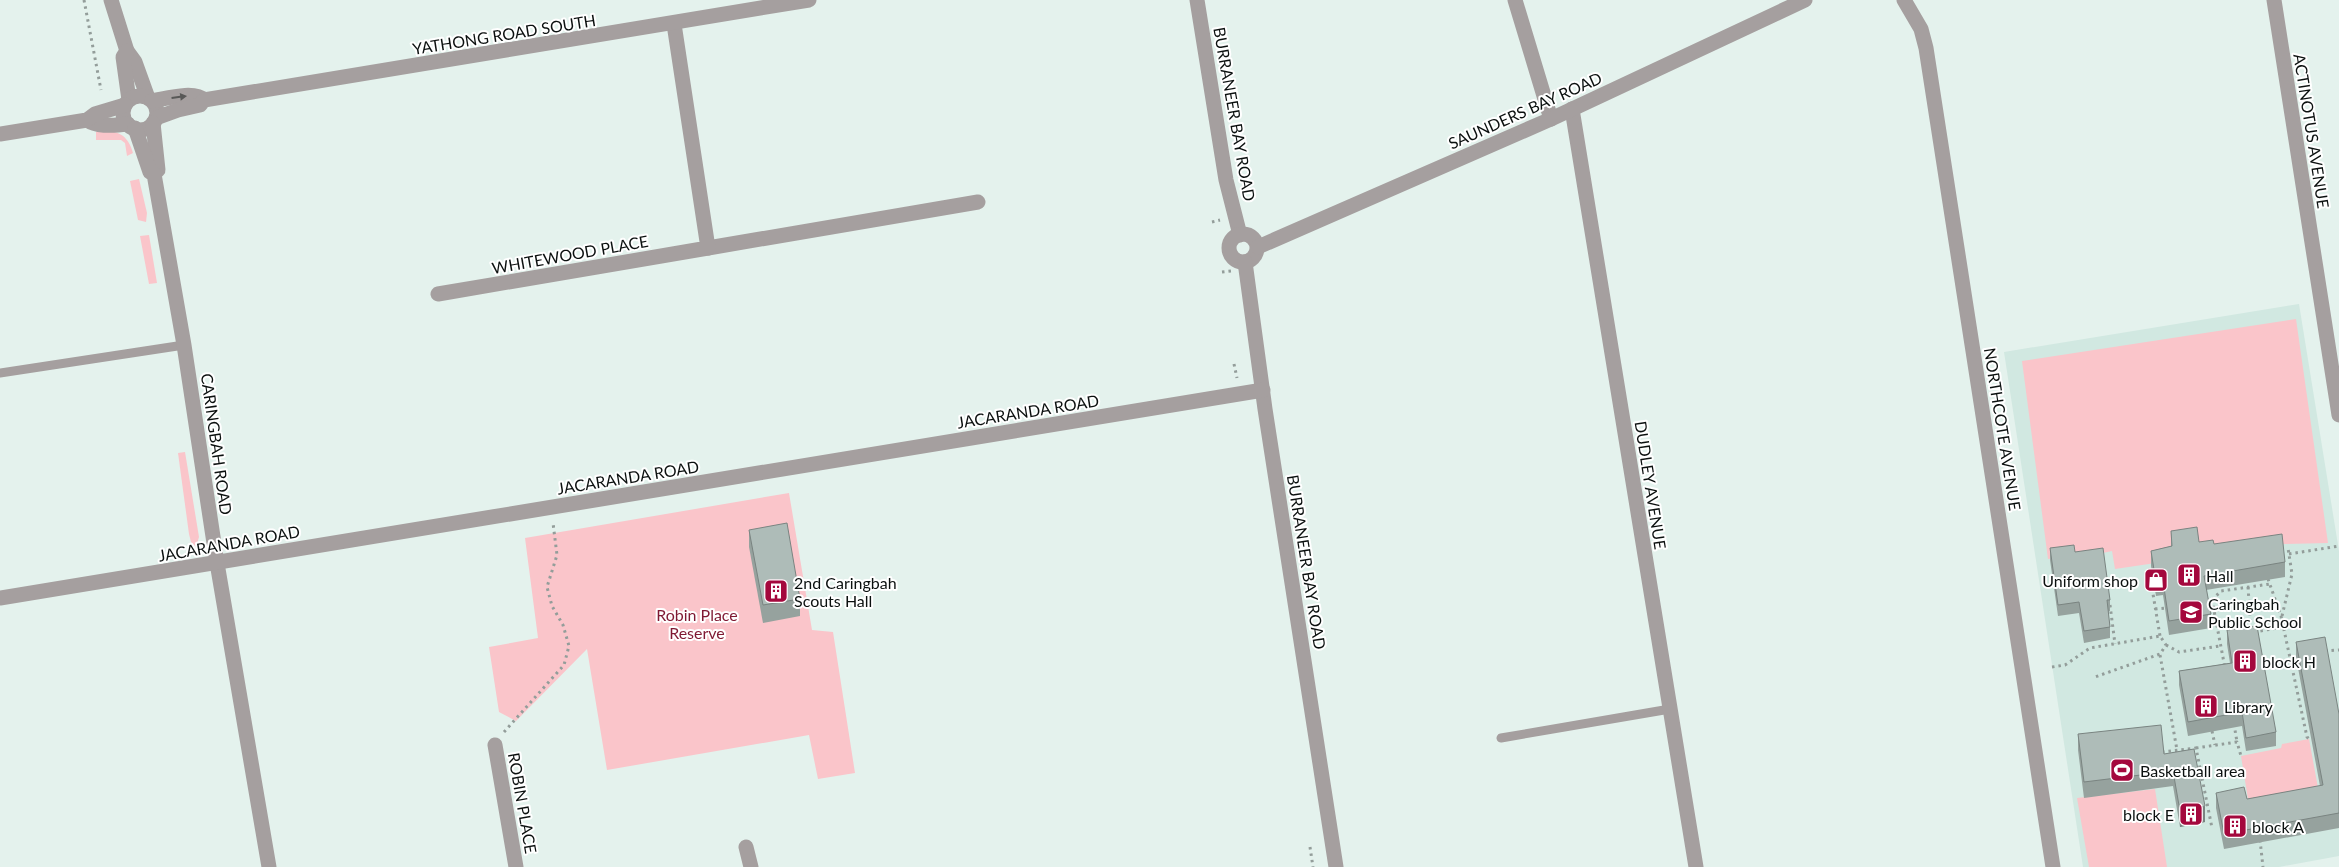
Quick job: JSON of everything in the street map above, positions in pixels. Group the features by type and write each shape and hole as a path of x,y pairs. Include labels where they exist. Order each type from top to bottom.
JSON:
{"street":[{"path":"87,120 92,124 146,128 154,120 156,109 150,100 135,62 127,51 111,0"},
{"name":"YATHONG ROAD SOUTH","path":"150,100 191,96 204,100 674,24 809,0"},
{"name":"BURRANEER BAY ROAD","path":"1197,0 1226,180 1240,235"},
{"path":"1515,0 1551,119"},
{"name":"SAUNDERS BAY ROAD","path":"1258,247 1551,119 1804,0"},
{"name":"NORTHCOTE AVENUE","path":"1904,0 1921,29 1926,48 2053,867"},
{"name":"ACTINOTUS AVENUE","path":"2274,0 2339,415"},
{"path":"674,24 708,248"},
{"path":"127,51 123,57 127,102 124,116 131,126"},
{"path":"0,134 87,120 95,114 139,96 150,100"},
{"name":"YATHONG ROAD SOUTH","path":"154,120 178,110 200,105 204,100"},
{"name":"DUDLEY AVENUE","path":"1572,109 1696,867"},
{"name":"CARINGBAH ROAD","path":"154,120 158,170 154,174"},
{"name":"CARINGBAH ROAD","path":"131,126 150,172 154,174 184,345 217,563 269,867"},
{"name":"WHITEWOOD PLACE","path":"438,294 978,202"},
{"path":"1245,234 1254,239 1258,247 1256,256 1245,262 1236,260 1230,253 1232,240 1240,235 1245,234"},
{"name":"BURRANEER BAY ROAD","path":"1245,262 1262,390 1336,867"},
{"name":"JACARANDA ROAD","path":"0,598 1262,390"},
{"name":"ROBIN PLACE","path":"495,744 516,867"},
{"path":"746,848 751,867"}],"lane":[{"path":"0,373 184,345"},
{"path":"1501,738 1670,709"}],"path":[{"path":"84,0 102,90"},
{"path":"495,744 509,725 564,665 569,646 563,625 552,606 547,587 557,555 550,508"},
{"path":"2289,554 2339,546"},
{"path":"2281,616 2292,574 2288,548"},
{"path":"2151,582 2160,636 2166,645 2179,652 2220,646"},
{"path":"2203,602 2212,600 2221,591 2269,582 2284,627 2306,735 2309,739"},
{"path":"2248,587 2251,633 2284,627"},
{"path":"2212,600 2226,672 2218,672"},
{"path":"2109,604 2115,644"},
{"path":"2155,609 2174,606"},
{"path":"2052,667 2065,664 2090,648 2160,636"},
{"path":"2219,640 2227,638"},
{"path":"2096,677 2160,654 2166,645"},
{"path":"2319,652 2339,650"},
{"path":"2160,654 2177,750"},
{"path":"2290,655 2300,654"},
{"path":"2234,722 2241,756"},
{"path":"2212,732 2215,745"},
{"path":"2162,752 2237,742"},
{"path":"2196,748 2212,828"},
{"path":"2195,772 2200,771"},
{"path":"2202,806 2207,805"},
{"path":"2260,838 2263,867"},
{"path":"1310,847 1313,867"}],"shaded area":[{"name":"Caringbah Public School","path":"2299,304 2339,551 2339,856 2279,867 2083,867 2004,352"}],"green space":[{"path":"108,131 123,136 133,153 127,156 125,143 121,140 96,140 96,132"},
{"path":"139,179 147,213 146,222 138,220 130,181"},
{"path":"149,235 157,283 149,284 140,236"},
{"path":"2296,319 2328,543 2285,544 2115,569 2112,551 2075,559 2074,556 2048,559 2022,361"},
{"path":"185,452 199,537 196,547 191,542 189,534 178,453"},
{"name":"Robin Place Reserve","path":"789,493 812,630 833,632 855,773 818,779 809,735 607,770 587,649 516,721 499,712 489,647 538,638 525,538"},
{"path":"2309,739 2320,799 2250,811 2241,756 2281,748 2282,744"},
{"path":"2155,789 2167,867 2089,867 2077,798"}],"building":[{"name":"2nd Caringbah Scouts Hall","path":"787,523 800,599 763,605 749,530"},
{"path":"2197,527 2199,542 2213,540 2214,544 2282,534 2285,562 2204,576 2211,614 2169,621 2163,581 2156,582 2151,551 2172,546 2171,531"},
{"path":"2074,545 2075,552 2103,548 2110,600 2107,600 2110,627 2084,631 2079,602 2058,605 2050,548"},
{"path":"2257,626 2276,732 2246,738 2242,712 2188,722 2179,671 2232,663 2227,630"},
{"path":"2325,637 2339,714 2339,813 2224,834 2216,793 2244,787 2247,799 2323,785 2296,642"},
{"path":"2161,725 2164,754 2194,749 2205,806 2180,811 2173,771 2084,782 2078,734"}],"place":[{"name":"Hall","path":"2189,575"},
{"name":"Uniform shop","path":"2156,580"},
{"name":"2nd Caringbah Scouts Hall","path":"776,591"},
{"name":"Caringbah Public School","path":"2191,612"},
{"name":"block H","path":"2245,661"},
{"name":"Library","path":"2206,706"},
{"name":"Basketball area","path":"2122,770"},
{"name":"block E","path":"2191,814"},
{"name":"block A","path":"2235,826"}]}
